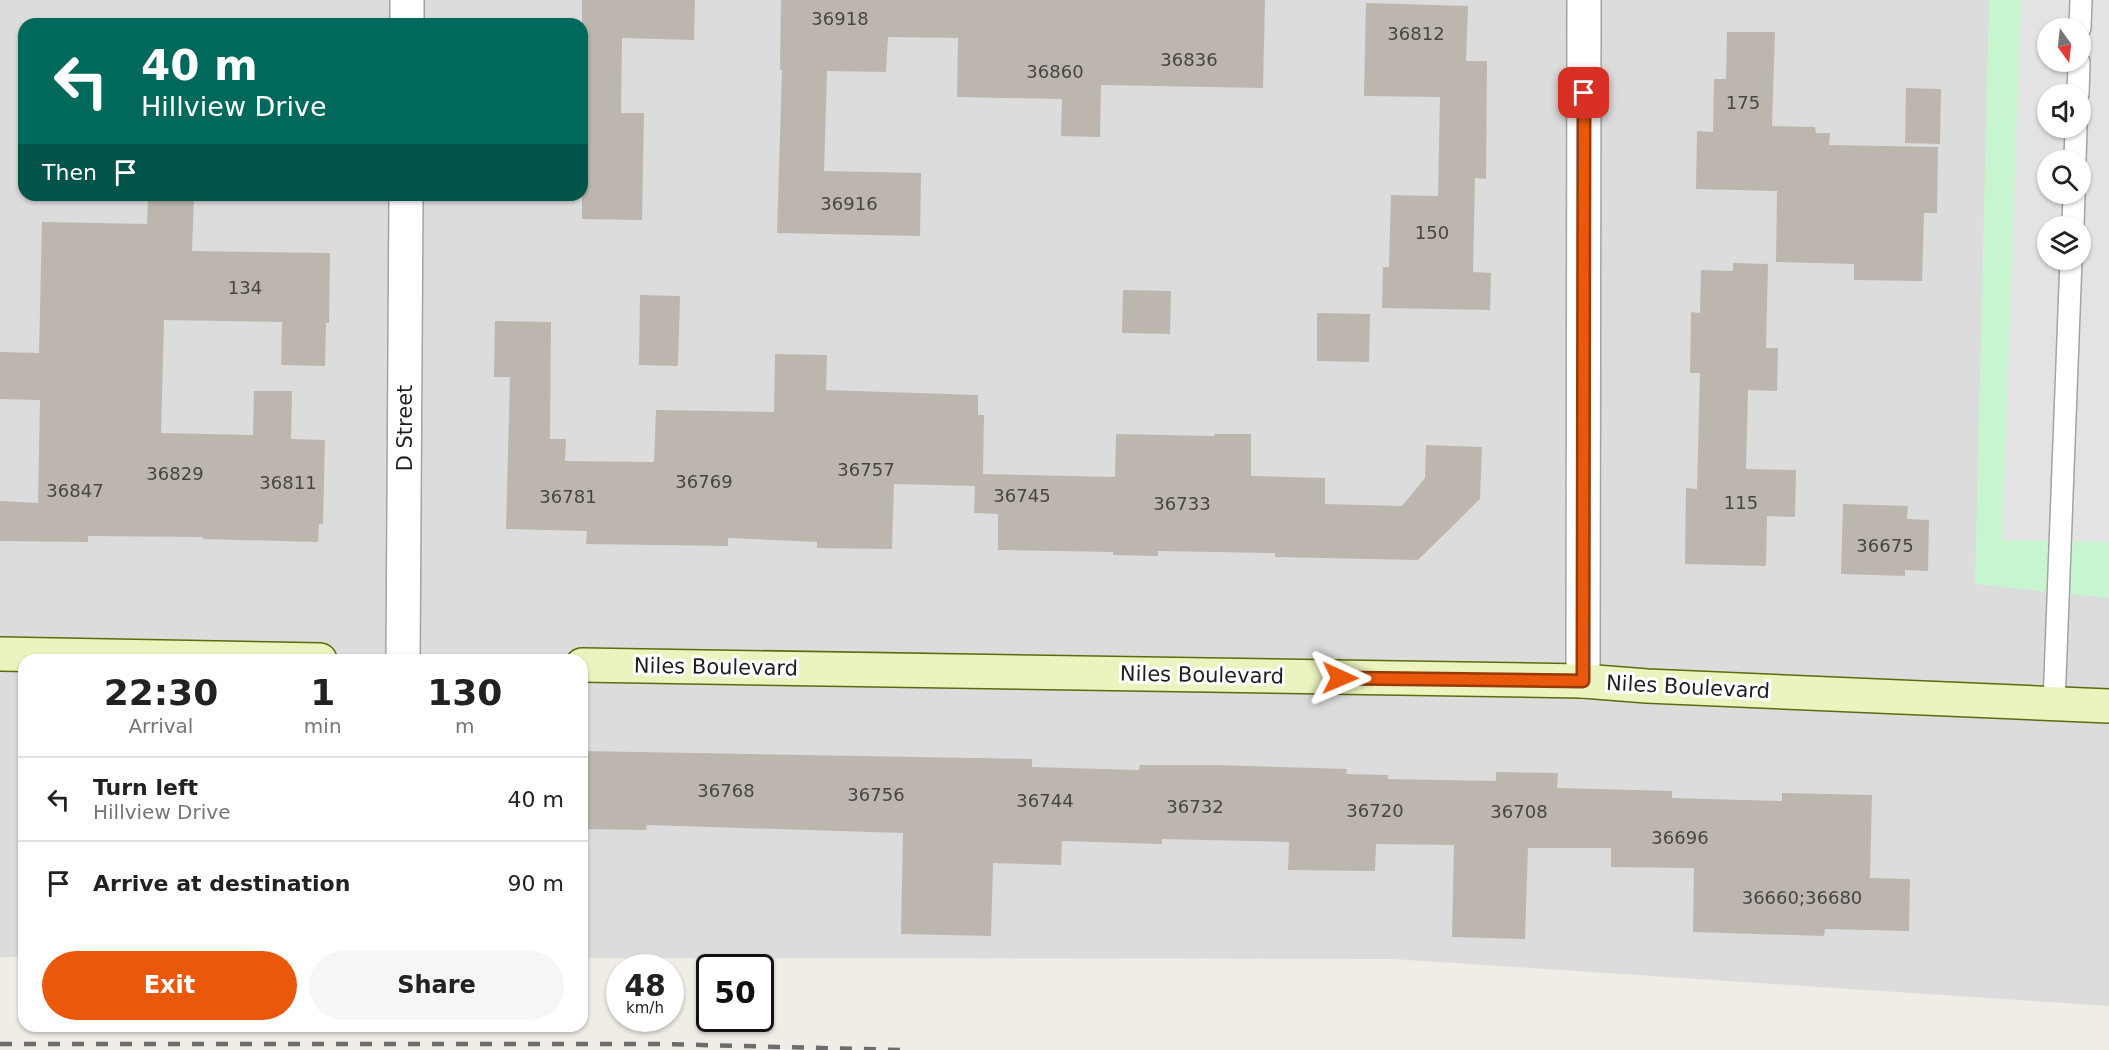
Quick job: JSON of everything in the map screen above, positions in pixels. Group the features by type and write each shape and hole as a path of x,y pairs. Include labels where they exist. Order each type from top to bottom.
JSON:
{"main road":[{"path":"0,654 18,654"},
{"name":"Niles Boulevard","path":"588,665 1583,681 1658,687 2109,706"}],"street":[{"path":"407,0 407,18"},
{"path":"1583,681 1584,0"},
{"name":"D Street","path":"403,654 406,201"}],"lane":[{"path":"2080,18 2081,0"},
{"path":"2054,704 2071,270"}],"shaded area":[{"path":"0,0 2109,0 2109,1006 1393,959 774,958 774,954 696,954 696,958 684,958 684,954 606,954 606,958 588,958 588,654 18,654 18,957 0,957"},
{"path":"2021,0 2109,0 2109,542 2002,540"}],"green space":[{"path":"1989,0 2109,0 2109,598 1975,584"}],"building":[{"path":"582,0 695,0 694,40 622,38 621,113 644,113 642,220 582,219 582,201 588,201 588,18 582,18"},
{"path":"781,0 1265,0 1263,88 1101,85 1100,137 1061,136 1062,99 957,97 958,38 888,37 886,72 827,71 824,171 921,173 920,236 777,233 782,70 780,70"},
{"path":"1366,3 1468,6 1466,61 1487,61 1486,179 1475,178 1473,272 1491,273 1490,310 1382,308 1383,267 1389,267 1391,195 1438,196 1440,97 1364,96"},
{"path":"1727,32 1775,32 1772,126 1815,127 1816,133 1830,133 1829,145 1938,147 1937,213 1924,213 1922,281 1854,280 1854,264 1776,262 1777,191 1696,189 1697,131 1713,132 1714,79 1726,79"},
{"path":"1906,88 1941,89 1940,144 1905,143"},
{"path":"148,201 194,201 192,251 330,253 329,323 326,323 325,366 281,365 282,322 164,320 161,433 253,435 254,391 292,391 291,439 325,440 323,524 319,524 318,542 203,539 203,537 88,536 88,542 0,541 0,501 38,503 40,400 0,399 0,352 39,353 42,222 147,224"},
{"path":"1733,263 1768,264 1766,348 1778,348 1777,391 1748,390 1746,469 1796,470 1795,517 1767,516 1766,566 1685,564 1686,488 1697,489 1700,373 1690,373 1691,312 1700,313 1701,270 1733,271"},
{"path":"1123,290 1171,291 1170,334 1122,333"},
{"path":"640,295 680,296 678,366 639,365"},
{"path":"1317,313 1370,314 1369,362 1317,361"},
{"path":"495,321 551,322 550,439 566,439 565,461 654,462 656,410 774,412 775,354 827,355 826,390 978,395 978,415 984,415 983,474 1115,477 1116,434 1214,436 1214,434 1251,434 1251,476 1325,478 1325,504 1402,506 1425,478 1426,445 1482,447 1480,499 1418,560 1275,557 1275,553 1158,551 1158,556 1113,555 1113,552 998,550 998,514 974,513 975,486 894,484 892,549 817,548 817,542 728,538 728,546 586,544 587,531 506,529 510,377 494,377"},
{"path":"1843,504 1908,506 1907,519 1929,520 1928,571 1905,570 1905,576 1841,574"},
{"path":"588,751 1032,759 1032,767 1139,770 1140,765 1347,769 1346,774 1388,775 1388,779 1496,781 1496,772 1558,773 1557,788 1672,791 1672,798 1782,801 1782,793 1872,795 1870,878 1910,879 1909,931 1825,929 1824,936 1693,932 1694,868 1611,867 1611,848 1528,848 1525,939 1452,937 1454,845 1376,844 1375,871 1288,870 1289,842 1162,839 1162,844 1062,841 1061,865 993,863 991,936 901,934 903,833 647,825 646,830 588,829"}],"railway":[{"path":"0,1044 662,1044 902,1050"}],"route":[{"path":"1340,678 1583,681 1584,93"}]}
